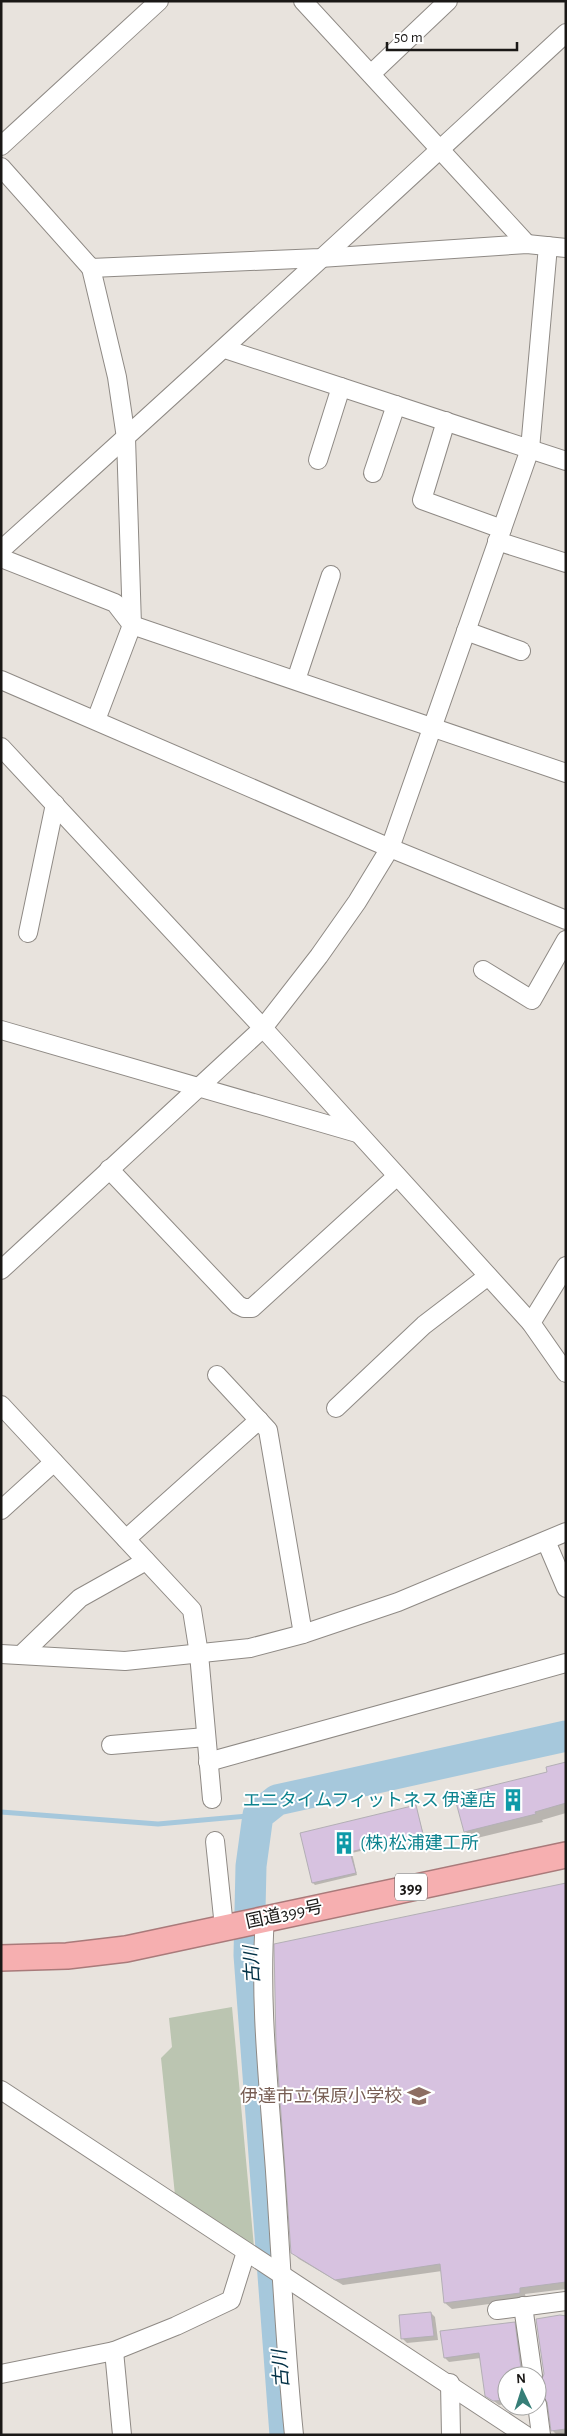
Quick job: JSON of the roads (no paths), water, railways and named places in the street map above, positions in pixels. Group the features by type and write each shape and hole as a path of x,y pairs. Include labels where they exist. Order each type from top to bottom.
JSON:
{"highway":[{"name":"国道399号","path":"1,1958 67,1956 126,1950 246,1922 566,1855"}],"street":[{"path":"1,146 159,1"},
{"path":"303,1 527,244"},
{"path":"371,74 448,1"},
{"path":"1,550 225,349 320,258 566,33"},
{"path":"1,167 91,268 117,377 126,438 132,625 96,720"},
{"path":"5,1261 263,1028 319,956 357,902 390,848 530,449 557,247 527,244 320,258 91,268"},
{"path":"225,349 566,461"},
{"path":"318,460 341,387"},
{"path":"373,473 396,405"},
{"path":"446,421 422,500 566,563"},
{"path":"1,558 114,603 132,625 566,773"},
{"path":"296,680 331,575"},
{"path":"466,631 521,651"},
{"path":"1,680 390,848 566,920"},
{"path":"1,747 263,1028 531,1322 566,1373"},
{"path":"28,933 55,804"},
{"path":"483,970 532,1000 566,940"},
{"path":"1,1030 196,1088 357,1133"},
{"path":"109,1169 238,1305 244,1308 252,1308 397,1176"},
{"path":"531,1322 566,1266"},
{"path":"336,1408 424,1325 488,1276"},
{"path":"216,1375 268,1430 303,1634"},
{"path":"1,1405 192,1610 199,1654 212,1799"},
{"path":"126,1539 259,1420"},
{"path":"1,1510 54,1462"},
{"path":"1,1654 125,1661 250,1648 303,1634 398,1602 566,1532"},
{"path":"546,1541 566,1588"},
{"path":"21,1656 80,1598 146,1561"},
{"path":"208,1762 566,1663"},
{"path":"111,1745 206,1737"},
{"path":"215,1841 262,1960 278,2273 294,2435"},
{"path":"1,2090 525,2435"},
{"path":"1,2374 114,2350 176,2326 231,2300 251,2255"},
{"path":"498,2310 566,2301"},
{"path":"523,2306 532,2366"},
{"path":"114,2350 122,2435"},
{"path":"450,2384 451,2435"},
{"path":"539,2416 541,2435"}],"waterway":[{"name":"古川","path":"285,2435 249,1955 251,1866 258,1815 277,1800 566,1736"},
{"path":"1,1812 158,1824 258,1815"}],"place":[{"name":"エニタイムフィットネス 伊達店","path":"513,1800"},
{"name":"(株)松浦建工所","path":"344,1843"},
{"name":"伊達市立保原小学校","path":"419,2096"}]}
